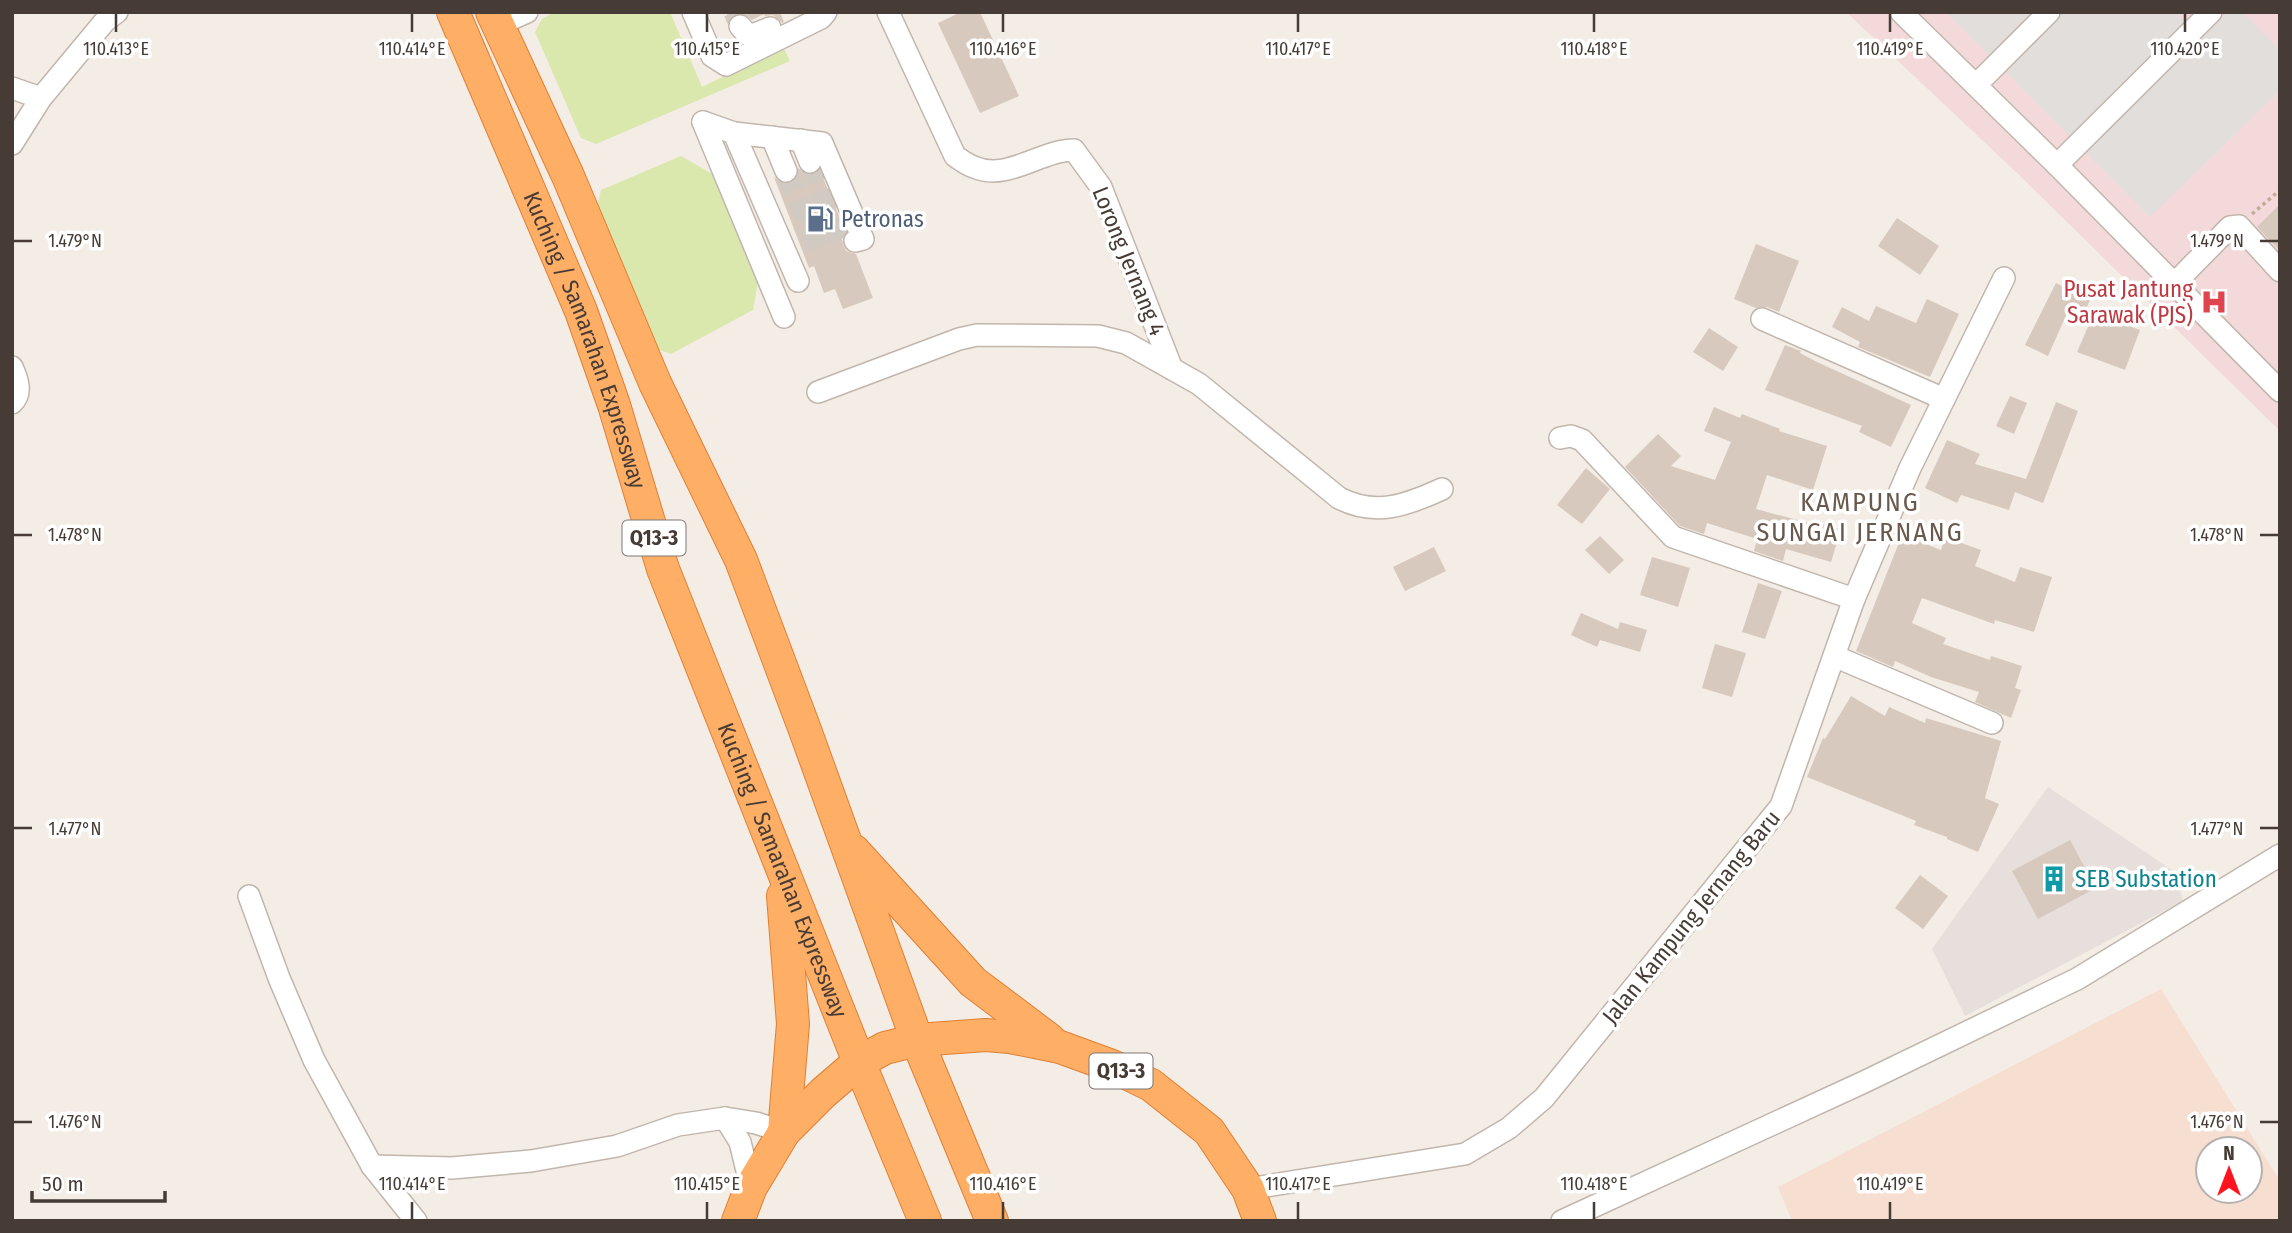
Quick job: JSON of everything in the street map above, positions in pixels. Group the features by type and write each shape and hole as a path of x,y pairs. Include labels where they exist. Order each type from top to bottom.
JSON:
{"highway":[{"name":"Kuching / Samarahan Expressway","path":"453,12 581,311 614,405 663,569 925,1221"},
{"name":"Kuching / Samarahan Expressway","path":"495,19 568,176 655,383 741,560 917,1040 992,1221"},
{"path":"843,840 973,982 1060,1047"},
{"path":"780,863 793,1024 784,1132"},
{"name":"Q13-3","path":"738,1221 751,1187 784,1132 859,1062 885,1048 917,1040 986,1035 1060,1047 1112,1066 1151,1085 1209,1131 1248,1189 1260,1221"}],"street":[{"path":"12,144 41,98 105,21 117,12"},
{"path":"495,19 527,12"},
{"path":"693,12 712,56 726,65 821,18 826,12"},
{"path":"740,26 747,34 755,34 805,12"},
{"name":"Lorong Jernang 4","path":"888,12 955,156 975,168 998,172 1060,150 1074,150 1084,162 1101,187 1172,369"},
{"path":"1901,12 2057,165 2280,391"},
{"path":"1976,85 2049,12"},
{"path":"2057,165 2211,12"},
{"path":"12,88 41,98"},
{"path":"806,259 785,317 703,122 734,132 822,143 863,239 855,241"},
{"path":"734,132 798,281"},
{"path":"772,137 786,171"},
{"path":"801,140 810,162"},
{"path":"2174,284 2230,227 2239,226 2280,271"},
{"name":"Jalan Kampung Jernang Baru","path":"1248,1189 1465,1154 1509,1128 1544,1098 1781,806 1854,599 1910,468 2004,278"},
{"path":"1762,319 1944,399"},
{"path":"818,391 959,339 977,335 1098,336 1126,343 1199,384 1339,498 1354,506 1401,506 1442,489"},
{"path":"12,367 19,381 16,399 12,403"},
{"path":"1560,438 1571,436 1582,440 1673,537 1854,599"},
{"path":"1834,656 1992,723"},
{"path":"1562,1221 1864,1082 2077,979 2280,855"},
{"path":"249,896 279,978 314,1060 372,1166 416,1221"},
{"path":"725,1118 740,1142 751,1187"},
{"path":"372,1166 452,1168 531,1161 617,1146 678,1125 725,1118 756,1123 784,1132"}],"path":[{"path":"2239,226 2280,190"}],"shaded area":[{"name":"Pusat Jantung Sarawak (PJS)","path":"1846,12 2280,12 2280,431 2016,172"},
{"path":"1946,12 2175,12 2201,38 2228,12 2242,12 2280,50 2280,90 2150,217"},
{"path":"2048,787 2175,872 2183,901 1965,1016 1932,949"},
{"path":"2161,989 2251,1135 2194,1135 2194,1205 2264,1205 2264,1155 2280,1181 2280,1221 1792,1221 1778,1187"}],"green space":[{"path":"554,12 670,12 702,87 783,47 790,61 596,144 581,138 535,32 542,19"},
{"path":"681,156 714,175 758,282 753,310 671,354 657,349 596,212 601,190"}],"building":[{"path":"726,12 780,12 784,22 773,15 764,14 752,20 745,14 738,13 729,19"},
{"path":"961,12 980,12 1019,96 980,113 938,23"},
{"path":"798,168 808,175 820,171 846,232 842,238 843,245 846,251 856,254 873,298 843,309 835,289 824,293 814,266 809,268 774,177 784,184 790,183 797,178"},
{"path":"2280,204 2280,251 2257,227"},
{"path":"1897,218 1939,246 1920,275 1878,246"},
{"path":"1756,244 1799,261 1779,312 1767,307 1756,308 1734,299"},
{"path":"2056,283 2090,300 2082,317 2068,311 2048,356 2025,345"},
{"path":"1927,299 1959,314 1930,377 1858,347 1860,342 1832,327 1842,307 1869,321 1876,306 1916,323"},
{"path":"2094,313 2140,330 2125,370 2077,352"},
{"path":"1709,328 1738,347 1723,371 1693,352"},
{"path":"1785,345 1911,405 1891,447 1859,432 1862,426 1765,390"},
{"path":"2010,396 2027,403 2014,434 1996,426"},
{"path":"2056,402 2078,411 2043,503 2015,492 2009,510 1961,495 1957,503 1925,488 1947,440 1980,454 1975,464 2026,479"},
{"path":"1714,407 1740,418 1742,414 1780,429 1779,431 1827,446 1813,490 1767,475 1756,509 1841,529 1831,562 1786,549 1783,561 1754,551 1757,539 1707,523 1704,534 1680,526 1625,467 1658,434 1681,456 1671,466 1715,480 1731,442 1704,431"},
{"path":"1586,468 1610,489 1582,524 1557,505"},
{"path":"1902,535 1941,550 1945,537 1981,550 1975,566 2015,582 2020,567 2052,577 2034,632 1995,620 1994,624 1922,598 1912,623 1946,638 1943,644 1990,660 1991,656 2022,666 2015,688 2021,690 2011,718 1975,702 1979,692 1931,677 1895,661 1893,667 1856,651"},
{"path":"1600,536 1624,560 1609,574 1585,550"},
{"path":"1434,547 1446,571 1405,591 1393,567"},
{"path":"1652,557 1690,568 1678,607 1640,595"},
{"path":"1758,583 1782,591 1765,639 1742,632"},
{"path":"1581,613 1618,629 1620,622 1647,630 1640,652 1600,640 1597,647 1571,635"},
{"path":"1715,644 1746,653 1732,697 1702,688"},
{"path":"1851,696 1885,716 1889,707 1925,723 1926,718 2001,741 1985,798 1999,804 1978,852 1914,825 1916,821 1807,777 1823,738 1825,739"},
{"name":"SEB Substation","path":"2070,840 2096,888 2038,919 2012,871"},
{"path":"1920,875 1948,896 1923,929 1895,908"}],"tunnel":[{"path":"734,12 740,26"},
{"path":"810,162 842,246"},
{"path":"786,171 820,254"}],"place":[{"name":"Petronas","path":"820,219"},
{"name":"Pusat Jantung Sarawak (PJS)","path":"2214,302"},
{"name":"SEB Substation","path":"2054,879"}],"district":[{"name":"KAMPUNG SUNGAI JERNANG","path":"1860,517"}]}
